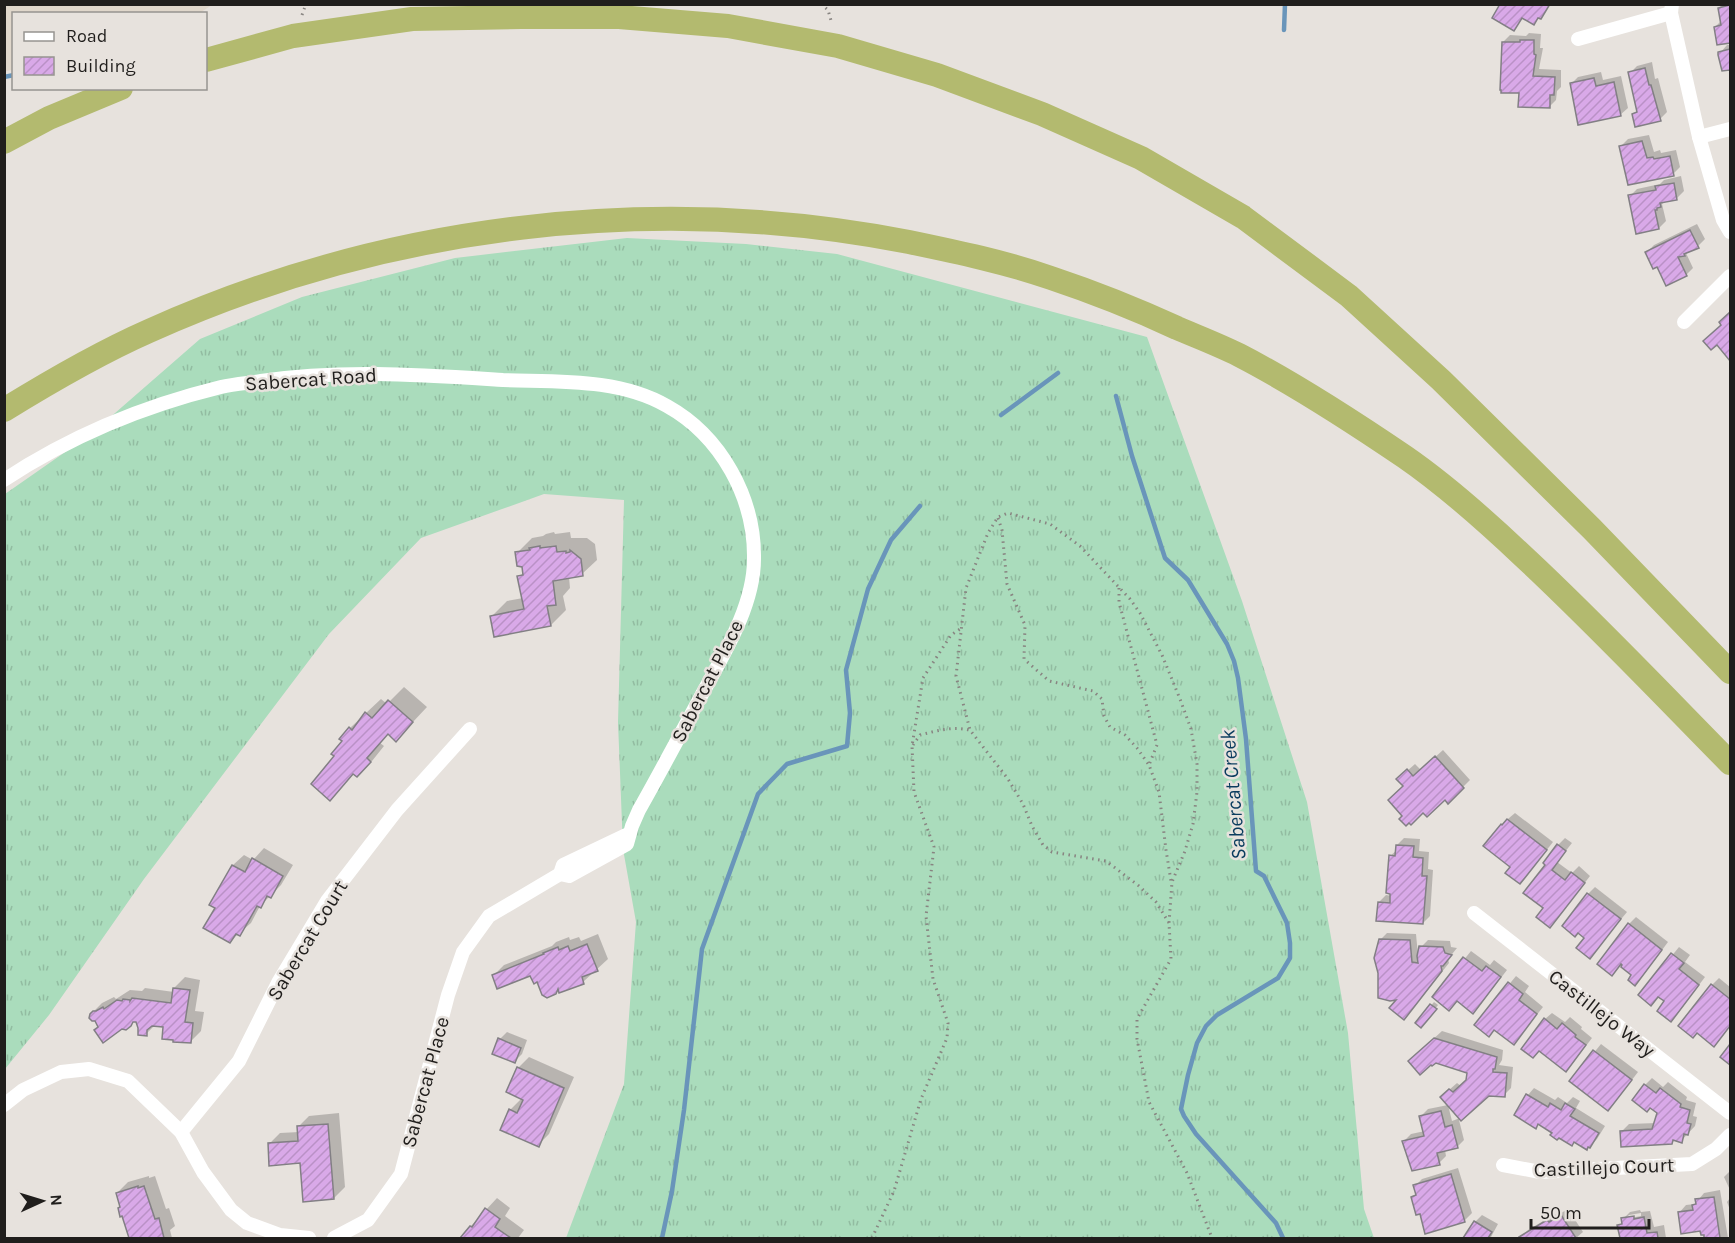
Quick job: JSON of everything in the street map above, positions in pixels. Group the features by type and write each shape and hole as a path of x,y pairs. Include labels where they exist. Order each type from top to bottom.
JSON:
{"highway":[{"path":"207,60 294,36 412,19 619,17 728,26 838,46 937,75 1042,114 1141,158 1243,217 1349,296 1441,380 1592,529 1731,672"},
{"path":"4,142 49,118 116,90"},
{"path":"4,410 67,372 138,336 226,299 311,270 392,249 471,234 550,224 631,219 710,219 789,224 867,234 956,252 1049,277 1144,313 1239,355 1327,406 1410,460 1489,524 1559,590 1731,763"},
{"path":"1592,529 1731,650"}],"street":[{"path":"1578,39 1672,8 1699,137 1723,220 1731,232"},
{"path":"1699,137 1731,129"},
{"path":"1684,322 1731,276"},
{"name":"Sabercat Road","path":"4,480 64,444 117,419 169,401 225,386 289,377 349,373 408,374 601,385"},
{"name":"Sabercat Place","path":"334,1239 368,1220 401,1174 447,995 463,952 489,916 560,874 563,865 628,839 639,810 731,641 747,602 754,561 751,523 739,486 721,453 694,424 667,405 635,392 601,385"},
{"name":"Sabercat Court","path":"181,1132 239,1062 279,981 327,901 397,810 470,729"},
{"name":"Castillejo Way","path":"1474,913 1731,1113"},
{"path":"4,1105 22,1090 61,1072 89,1069 128,1081 181,1132 203,1172 231,1210 247,1223 279,1235 309,1239"},
{"name":"Castillejo Court","path":"1503,1165 1540,1173 1692,1164 1716,1149 1731,1135"}],"path":[{"path":"1169,923 1156,902 1106,861 1052,852 1043,845 1018,795 970,730 956,676 960,629 966,588 988,533 998,517 1008,513 1050,525 1080,546 1130,599 1162,655 1191,729 1197,764 1197,792 1193,824 1172,882"},
{"path":"998,517 1002,530 1007,584 1026,625 1024,659 1049,681 1093,690 1102,699 1104,716 1110,727 1125,735 1149,765 1159,792 1172,882 1169,923 1171,959 1137,1019 1137,1039 1149,1102 1187,1173 1212,1239"},
{"path":"1119,588 1119,602 1157,745 1149,765"},
{"path":"872,1239 894,1191 915,1115 943,1047 947,1030 948,1023 933,979 926,916 934,847 914,792 912,746 923,678 951,635 960,629"},
{"path":"912,746 920,735 960,727 970,730"}],"shaded area":[{"path":"5,4 212,4 201,12 12,12 12,70 5,71"}],"green space":[{"path":"627,238 746,244 837,254 1147,337 1242,601 1307,802 1348,1033 1364,1209 1374,1238 566,1238 624,1084 636,922 623,849 618,722 624,500 544,494 421,538 329,634 144,879 49,1015 5,1069 5,494 91,434 200,339 302,297 455,258"}],"building":[{"path":"1500,4 1550,4 1541,19 1538,18 1534,25 1522,18 1514,31 1492,18"},
{"path":"1730,5 1730,43 1717,45 1714,27 1721,25 1718,8"},
{"path":"1520,40 1534,40 1534,54 1536,55 1533,76 1555,77 1554,95 1550,95 1550,108 1518,107 1519,93 1501,93 1502,42 1520,42"},
{"path":"1730,49 1730,70 1722,71 1718,52"},
{"path":"1645,68 1661,121 1635,127 1632,114 1637,112 1628,72"},
{"path":"1594,78 1596,86 1614,82 1621,116 1578,125 1570,83"},
{"path":"1642,141 1647,158 1670,156 1674,176 1628,185 1619,146"},
{"path":"1674,183 1677,200 1660,203 1661,207 1655,210 1659,229 1636,234 1628,195 1656,190 1655,186"},
{"path":"1690,230 1699,248 1684,254 1685,256 1678,257 1687,276 1666,286 1657,267 1653,269 1645,252"},
{"path":"1730,312 1730,361 1717,345 1711,350 1703,341 1721,325 1719,322"},
{"path":"540,546 540,548 556,546 557,552 566,551 566,553 570,550 581,559 583,576 553,581 556,605 547,606 551,626 494,637 490,616 524,609 517,576 523,575 522,567 517,566 515,552"},
{"path":"388,700 413,722 396,742 388,734 367,758 371,762 357,777 353,774 330,801 311,784 334,756 331,754 342,741 339,739 349,727 352,730 365,712 372,718"},
{"path":"1435,756 1464,788 1448,804 1445,800 1427,817 1423,813 1411,825 1409,823 1406,826 1399,819 1402,816 1388,800 1403,786 1396,779 1407,769 1413,776"},
{"path":"1507,819 1547,850 1520,884 1505,873 1510,867 1483,846"},
{"path":"1557,844 1566,851 1552,870 1565,880 1571,872 1585,883 1550,928 1536,917 1543,908 1523,893 1545,865 1543,863"},
{"path":"1396,845 1414,846 1413,857 1423,858 1422,876 1427,876 1423,924 1376,921 1378,902 1390,903 1390,894 1386,893 1389,855 1395,856"},
{"path":"252,858 283,876 271,898 267,896 261,908 257,906 240,936 236,934 230,943 203,928 215,908 209,905 232,865 245,872"},
{"path":"1587,893 1621,919 1590,959 1576,948 1584,938 1578,933 1575,937 1562,926"},
{"path":"1628,923 1662,950 1635,986 1628,980 1631,975 1621,967 1621,964 1612,976 1597,964"},
{"path":"1379,939 1410,940 1412,962 1418,963 1419,946 1443,947 1445,953 1452,955 1441,966 1442,971 1404,1020 1389,1008 1396,1000 1378,998 1378,973 1374,958"},
{"path":"587,944 598,971 582,977 584,984 559,993 558,989 556,994 547,998 542,995 537,982 534,984 530,976 497,989 492,975 558,947 559,950 568,946 570,951"},
{"path":"1671,953 1684,963 1679,969 1699,985 1671,1022 1657,1011 1664,1001 1658,997 1651,1006 1638,995"},
{"path":"1463,957 1482,971 1486,966 1501,977 1473,1014 1457,1001 1449,1011 1432,997"},
{"path":"1508,982 1523,994 1519,1000 1537,1014 1514,1045 1494,1030 1489,1037 1474,1025"},
{"path":"1711,984 1730,999 1730,1026 1714,1047 1697,1033 1693,1038 1678,1026"},
{"path":"173,988 190,990 185,1022 193,1023 191,1043 162,1039 163,1027 152,1026 147,1030 147,1036 138,1035 136,1022 103,1043 94,1030 98,1027 95,1021 89,1018 93,1011 103,1007 104,1009 117,1000 130,1001 132,998 171,1003"},
{"path":"1430,1004 1437,1009 1421,1028 1415,1023"},
{"path":"1544,1018 1557,1029 1562,1023 1586,1045 1566,1072 1539,1051 1533,1058 1521,1049"},
{"path":"498,1038 521,1048 515,1063 492,1054"},
{"path":"1434,1038 1497,1057 1493,1072 1507,1073 1505,1097 1489,1096 1461,1121 1440,1097 1449,1089 1453,1092 1466,1080 1467,1073 1436,1063 1420,1075 1408,1061"},
{"path":"1730,1044 1730,1065 1720,1057"},
{"path":"1593,1050 1632,1080 1608,1111 1569,1081"},
{"path":"517,1067 564,1088 539,1147 500,1130 509,1109 517,1113 523,1100 506,1092"},
{"path":"1644,1084 1656,1093 1660,1088 1681,1104 1680,1107 1690,1110 1687,1123 1691,1124 1688,1135 1684,1134 1682,1143 1673,1140 1672,1144 1621,1147 1620,1131 1652,1129 1657,1113 1650,1108 1647,1112 1632,1100"},
{"path":"1526,1094 1548,1107 1550,1103 1561,1110 1565,1103 1575,1109 1570,1116 1599,1133 1590,1148 1588,1147 1587,1150 1574,1142 1572,1146 1559,1138 1557,1140 1550,1135 1552,1133 1538,1124 1536,1129 1514,1115"},
{"path":"1441,1111 1445,1127 1452,1125 1458,1148 1437,1153 1440,1165 1412,1171 1402,1141 1424,1136 1419,1116"},
{"path":"328,1124 334,1199 303,1202 300,1163 269,1166 268,1143 298,1141 297,1126"},
{"path":"1451,1174 1465,1222 1425,1234 1420,1214 1416,1215 1411,1197 1416,1195 1413,1185"},
{"path":"138,1186 138,1188 144,1186 155,1219 159,1218 164,1238 129,1238 122,1216 120,1217 116,1193"},
{"path":"1714,1197 1720,1238 1704,1238 1700,1231 1681,1234 1678,1212 1693,1210 1692,1205 1696,1204 1695,1199"},
{"path":"485,1208 500,1219 495,1227 511,1238 460,1238 470,1226 472,1227"},
{"path":"1561,1215 1576,1238 1519,1237 1547,1220 1549,1222"},
{"path":"1634,1216 1634,1219 1644,1217 1647,1233 1657,1232 1658,1238 1620,1238 1617,1225 1622,1224 1621,1218"},
{"path":"1474,1221 1492,1232 1488,1238 1463,1238"}],"waterway":[{"name":"Sabercat Creek","path":"1284,30 1285,4"},
{"path":"4,77 12,75"},
{"path":"1001,415 1058,373"},
{"name":"Sabercat Creek","path":"1116,396 1132,456 1165,558 1188,580 1227,644 1234,661 1246,739 1256,871 1264,876 1287,923 1290,943 1290,958 1278,978 1217,1015 1206,1026 1197,1043 1181,1109 1196,1134 1276,1223 1283,1238"},
{"path":"662,1238 672,1191 684,1110 702,949 758,794 787,764 847,746 850,713 846,670 868,589 891,540 920,506"}]}
